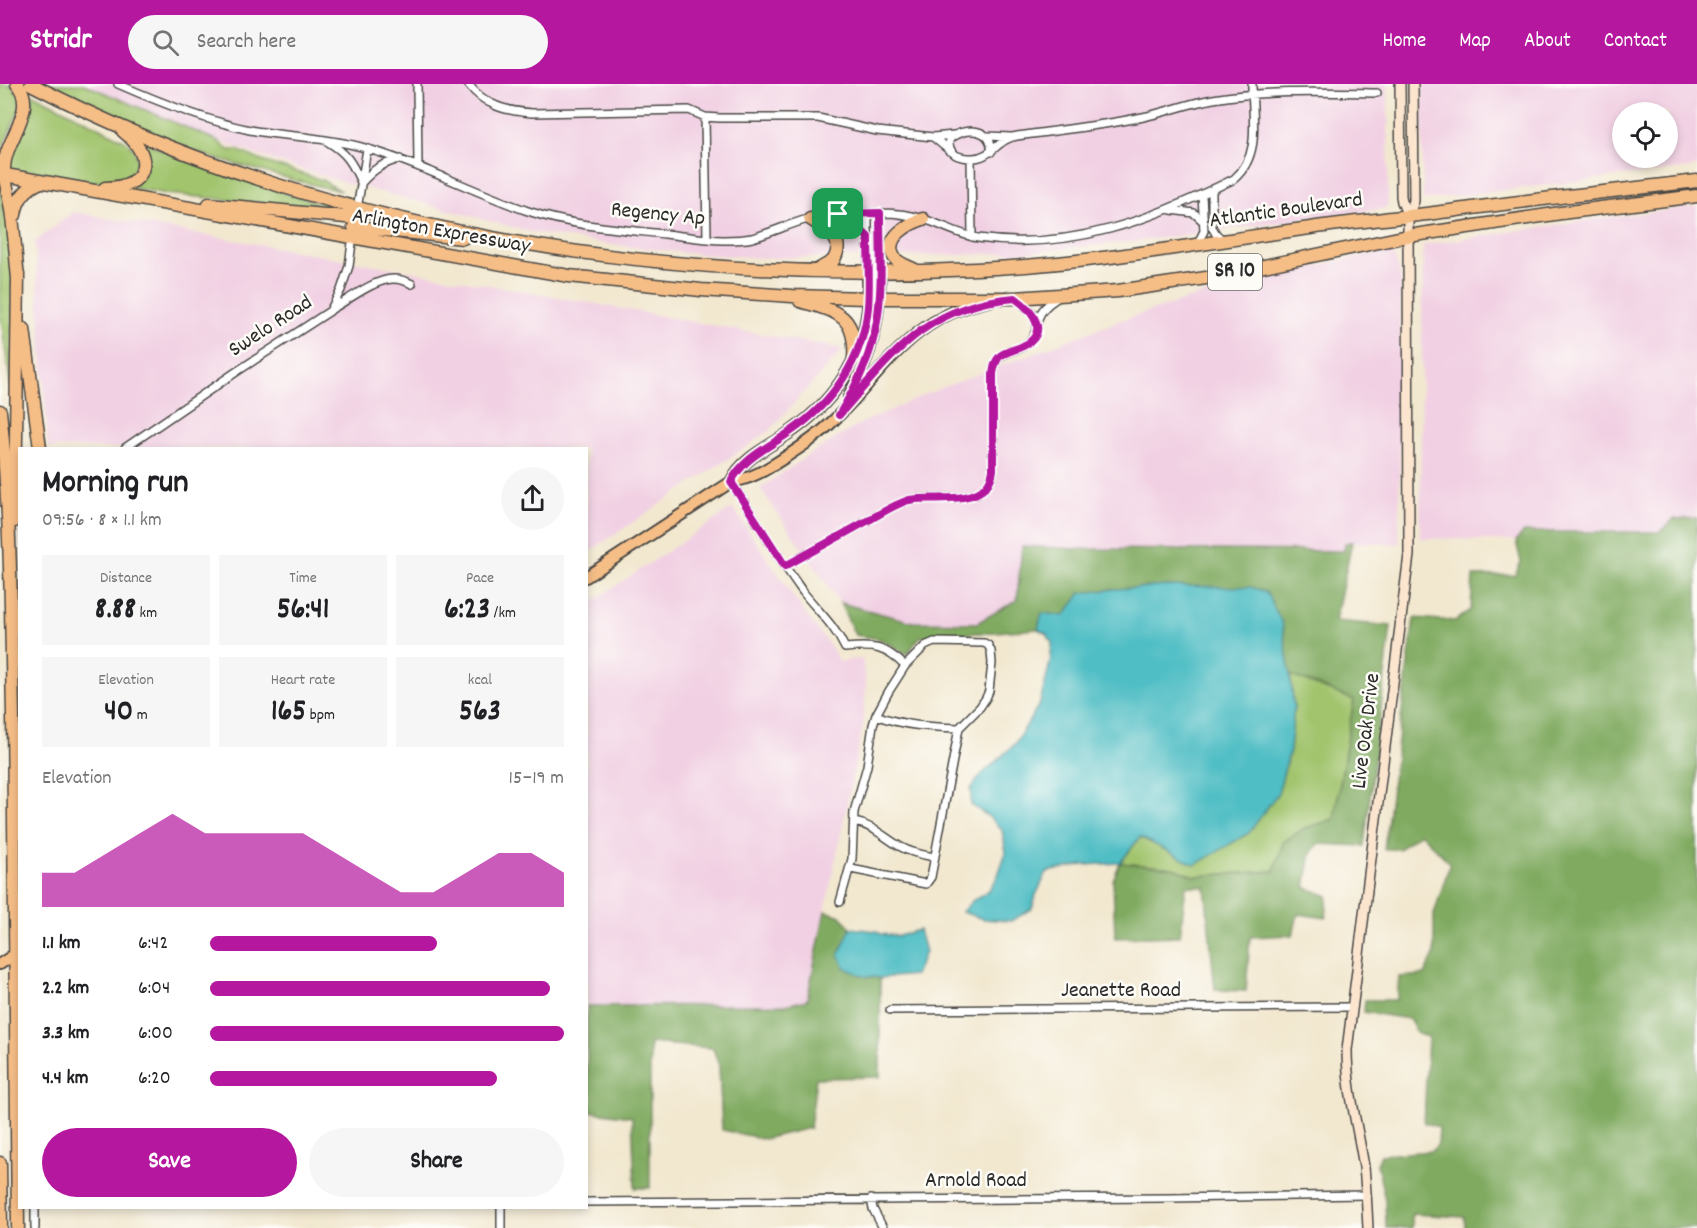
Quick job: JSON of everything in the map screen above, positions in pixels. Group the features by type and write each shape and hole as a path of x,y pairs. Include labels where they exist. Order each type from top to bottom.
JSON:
{"highway":[{"path":"17,84 25,96 25,106 1,170 14,226 28,370 40,447"},
{"name":"Arlington Expressway","path":"31,84 107,121 175,149 299,192 355,222 584,278 701,290 874,298"},
{"path":"65,186 121,187 140,175 143,159 139,146 126,133 107,121"},
{"name":"Arlington Expressway","path":"1,170 41,182 136,198 355,222 429,224 550,247 668,262 816,271 874,272"},
{"path":"1679,198 1683,188 1694,187 1697,181"},
{"name":"Atlantic Boulevard","path":"874,272 1037,265 1197,245 1345,223 1697,181"},
{"path":"14,226 16,208 20,198 29,188 41,182"},
{"name":"Atlantic Boulevard","path":"874,298 1015,298 1118,291 1177,283 1408,236 1561,213 1697,196"},
{"path":"136,198 355,222 550,247"},
{"path":"810,219 831,232 837,240 838,248 833,261 816,271"},
{"path":"919,271 902,264 894,258 892,252 897,235 906,226 923,219"},
{"path":"11,627 16,481 18,274"},
{"path":"775,295 830,310 844,318 852,333 854,360"},
{"path":"0,411 7,503 11,627 17,893 18,1156"},
{"path":"14,800 18,781"},
{"path":"16,1058 18,1050"},
{"path":"0,1163 1,1228"},
{"path":"18,1228 19,1209"}],"main road":[{"path":"1400,84 1401,196 1408,216"},
{"path":"1408,216 1414,197 1413,84"},
{"name":"Live Oak Drive","path":"1368,1228 1364,1166 1347,1071 1348,1033 1409,555 1408,216"},
{"name":"Atlantic Boulevard","path":"731,482 748,460 797,427 820,408 839,386 854,360 874,298 874,272"},
{"path":"839,415 872,343 877,321 874,298"},
{"name":"Atlantic Boulevard","path":"588,576 731,482 758,475 811,440 839,415 903,344 925,328 969,307 1015,298"},
{"path":"0,964 17,952"}],"street":[{"name":"Regency Ap","path":"118,84 235,126 276,134 323,139 367,149 400,159 528,211 603,228 721,240 748,239 810,219 838,214 880,213 901,214 923,219 972,237 1011,242 1071,238 1115,229 1168,210 1234,179 1243,172 1248,164 1253,147 1252,84"},
{"path":"417,84 418,166"},
{"path":"468,84 484,100 494,106 515,112 689,110 705,117 818,118 878,131 933,137 968,131 987,136 1011,137 1114,123 1214,99 1252,94 1377,93"},
{"path":"705,117 707,238"},
{"path":"950,151 949,140 954,135"},
{"path":"987,136 992,144 991,152"},
{"path":"933,137 953,155 971,158 980,158 1011,137"},
{"path":"323,139 348,156 361,182 372,170 400,159"},
{"name":"Swelo Road","path":"126,447 330,311 341,290 349,266 367,149"},
{"path":"971,158 972,237"},
{"path":"1212,190 1212,227 1224,241"},
{"path":"1197,245 1204,231 1202,195"},
{"path":"1168,210 1194,213 1204,222"},
{"path":"868,213 868,237 874,272"},
{"path":"874,272 880,213"},
{"path":"838,214 868,237"},
{"path":"330,311 378,282 390,278 412,284"},
{"path":"785,566 906,501 965,496 976,494 985,488 993,470 993,374 995,364 1002,354 1030,342 1035,334 1042,310 1060,296"},
{"path":"1015,298 1029,310 1037,324"},
{"path":"731,482 785,566 803,592 832,625 845,648 877,647 887,651 905,666"},
{"path":"840,902 850,869 854,812 867,766 871,733 876,716 889,691 905,666 925,646 934,642 988,645 992,663 986,698 959,728 931,877 926,884 850,869"},
{"path":"876,716 918,727 959,728"},
{"path":"854,822 874,828 908,850 934,857"},
{"name":"Jeanette Road","path":"890,1010 1352,1007"},
{"name":"Arnold Road","path":"588,1202 1366,1195"},
{"path":"871,1199 873,1209 883,1228"},
{"path":"0,1204 18,1205"},
{"path":"35,1209 35,1228"},
{"path":"501,1209 501,1228"}],"shaded area":[{"path":"83,84 1388,84 1388,205 1381,209 1146,240 1034,252 765,258 686,253 531,232 336,180 263,157 174,124"},
{"path":"1422,84 1697,84 1697,167 1423,200"},
{"path":"1697,206 1697,518 1675,519 1660,532 1524,532 1516,541 1420,538 1423,245"},
{"path":"73,212 843,349 768,432 588,552 588,447 48,447 35,242"},
{"path":"1392,249 1401,277 1399,544 1352,542 1345,543 1344,551 1078,549 1022,546 1017,600 977,623 913,622 840,603 760,488 862,423 926,394 1002,365 1122,320 1239,283"},
{"path":"733,508 801,608 833,650 839,662 862,658 866,688 863,725 807,1000 784,1005 588,1006 588,604"}],"green space":[{"path":"0,84 14,88 23,101 1,151 0,149"},
{"path":"41,84 84,84 218,141 228,150 237,150 262,161 322,180 341,191 210,157 122,122"},
{"path":"31,93 126,141 137,158 131,174 122,180 97,182 41,172 9,171 7,165 31,109"},
{"path":"142,141 203,166 287,194 345,210 168,194 131,188 136,184"},
{"path":"0,179 11,257 11,388 0,314"},
{"path":"1697,518 1697,1228 1465,1228 1464,1217 1412,1214 1412,1228 1386,1228 1385,1200 1377,1164 1381,1155 1432,1151 1438,1144 1439,1127 1424,1123 1428,1037 1418,1034 1409,1019 1364,1012 1365,1000 1397,1000 1399,977 1424,975 1434,955 1434,914 1450,863 1420,833 1399,849 1384,849 1414,618 1456,621 1471,609 1473,576 1515,575 1521,562 1516,541 1524,532 1660,532 1674,519"},
{"path":"1352,542 1335,621 1391,626 1364,846 1318,844 1311,853 1305,887 1328,896 1326,918 1298,914 1293,935 1250,937 1246,991 1215,990 1205,887 1186,886 1180,936 1115,938 1113,880 1120,863 1173,868 1195,876 1274,871 1283,842 1303,829 1334,819 1354,700 1290,675 1282,623 1171,586 1114,589 1082,593 1064,616 1042,613 1038,629 920,637 907,654 880,639 855,635 840,603 913,622 977,623 1017,600 1022,546 1078,549 1344,551 1345,543"},
{"path":"1290,675 1354,700 1334,819 1303,829 1274,871 1195,876 1173,868 1120,863 1140,837 1195,865 1278,793 1290,750 1294,707"},
{"path":"825,911 841,916 851,928 839,954 863,976 880,978 880,1077 816,1078 810,1128 764,1139 722,1130 719,1066 713,1048 650,1043 650,1188 635,1188 632,1117 588,1111 588,1006 784,1005 807,1000"}],"water":[{"path":"1171,586 1251,587 1266,592 1282,623 1294,707 1290,750 1278,793 1249,833 1195,865 1140,837 1120,863 1083,865 1047,872 1032,909 1011,921 983,919 962,912 972,901 989,890 997,878 1006,852 1002,830 988,816 971,805 971,789 980,776 1015,744 1040,703 1050,663 1052,643 1047,634 1038,629 1042,613 1064,616 1081,593"},
{"path":"851,928 899,936 919,930 925,952 915,975 880,978 863,976 845,968 839,954"}],"route":[{"path":"880,213 879,303 876,328 863,369 839,415 903,344 947,315 984,302 1015,298 1034,315 1037,324 1030,342 1002,354 995,364 993,374 993,470 985,488 976,494 965,496 906,501 785,566 731,482 734,475 748,460 797,427 820,408 843,380 857,352 868,309 868,237 848,219 838,214 880,213"}]}
